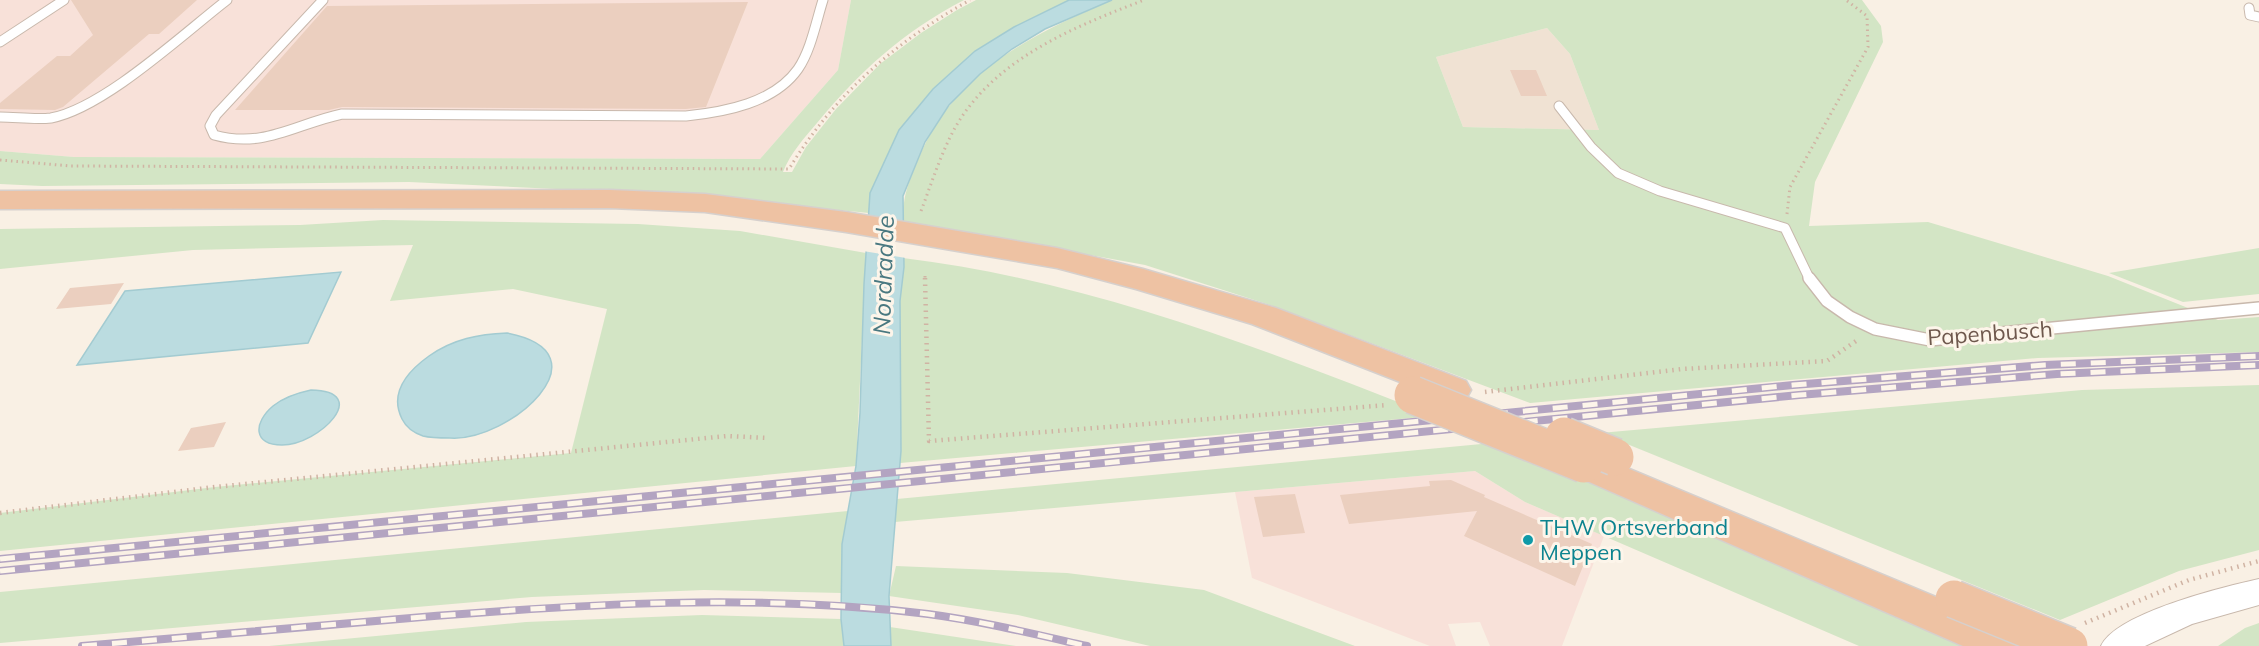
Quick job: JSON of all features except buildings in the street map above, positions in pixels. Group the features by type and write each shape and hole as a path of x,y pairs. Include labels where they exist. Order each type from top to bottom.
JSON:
{"highway":[{"path":"4,202 601,212 844,230 939,255 1051,274 1139,298 1253,334 1401,400 1599,460"},
{"path":"939,255 1057,258 1264,316 1466,392 1599,460 1949,609 2007,646"},
{"path":"1949,609 2073,636"}],"street":[{"path":"2117,646 2131,636 2213,603 2259,592"}],"lane":[{"path":"0,42 64,0"},
{"path":"0,117 32,119 69,113 91,103 137,71 226,0"},
{"path":"322,0 216,116 210,126 214,135 228,140 270,138 315,120 342,114 686,116 728,110 759,98 785,84 799,68 823,0"},
{"path":"2249,8 2250,15 2259,17"},
{"path":"1559,106 1591,147 1618,173 1660,190 1785,228"},
{"name":"Papenbusch","path":"1785,228 1806,274 1827,301 1850,317 1875,329 1930,340 2259,308"}],"path":[{"path":"0,160 71,166 789,169 802,147 833,108 876,63 917,32 970,0"},
{"path":"921,211 951,137 964,114 993,81 1030,54 1066,33 1144,0"},
{"path":"1785,228 1790,188 1868,47 1867,16 1846,0"},
{"path":"939,255 929,441 1401,400"},
{"path":"1466,392 1682,369 1827,361 1875,329"},
{"path":"0,513 214,487 727,436 768,438"},
{"path":"2073,636 2189,580 2259,561"}],"shaded area":[{"path":"0,0 851,0 838,70 760,159 74,157 0,151"},
{"path":"1547,28 1570,54 1599,130 1463,127 1436,57"},
{"path":"1475,471 1525,502 1604,536 1562,646 1490,646 1480,622 1448,624 1456,646 1430,646 1252,578 1235,492"}],"green space":[{"path":"851,0 964,0 921,25 867,69 802,140 783,172 792,172 806,147 836,109 880,64 921,33 957,10 976,0 1069,0 988,45 940,82 902,129 878,178 869,213 685,195 409,182 42,186 0,184 0,151 74,157 760,159 838,70"},
{"path":"1112,0 1862,0 1881,26 1883,42 1815,182 1809,226 1928,222 2108,276 2218,320 2259,317 2259,352 2038,358 1530,403 1270,305 1145,265 903,221 905,197 914,168 933,129 952,103 998,60 1024,43","holes":["1547,28 1570,54 1599,130 1463,127 1436,57"]},
{"path":"383,220 638,224 740,231 866,253 856,466 0,551 0,513 215,487 571,453 607,309 513,289 390,301 413,245 193,250 0,269 0,229 300,225"},
{"path":"2259,248 2259,294 2183,302 2109,273"},
{"path":"903,258 973,269 1108,300 1239,342 1434,416 900,463 900,301"},
{"path":"2259,385 2259,550 2179,571 2060,620 1600,433 2082,390"},
{"path":"1492,443 1678,518 1970,646 1859,646 1525,502 1475,471 895,522 897,499"},
{"path":"848,511 842,544 842,593 704,590 532,597 0,643 0,592"},
{"path":"896,566 1067,573 1204,590 1355,646 1150,646 1018,615 889,596"},
{"path":"702,615 841,619 844,646 269,646 526,622"},
{"path":"2259,623 2259,646 2218,646 2245,628"},
{"path":"890,627 1016,646 891,646"}],"water":[{"name":"Nordradde","path":"1069,0 1112,0 1045,29 1012,49 980,74 949,105 925,142 903,196 904,267 900,301 901,451 889,596 891,646 844,646 841,619 842,544 856,466 870,193 899,130 933,89 975,51 1014,27"},
{"path":"341,272 308,343 77,365 125,291"},
{"path":"507,333 537,343 550,358 550,376 540,394 521,412 498,426 474,435 450,438 426,437 406,425 399,409 399,392 408,376 421,362 447,345 476,336"},
{"path":"311,390 329,393 338,399 339,408 334,418 324,428 311,437 282,445 272,444 261,437 259,426 273,406 291,396"}],"pier":[{"path":"866,217 906,223 906,258 863,251"}],"railway":[{"path":"0,559 1793,385 2045,365 2259,356"},
{"path":"0,571 1799,395 2057,374 2259,365"},
{"path":"82,646 540,609 734,602 799,604 928,614 988,624 1087,646"}],"place":[{"name":"THW Ortsverband Meppen","path":"1528,540"}]}
